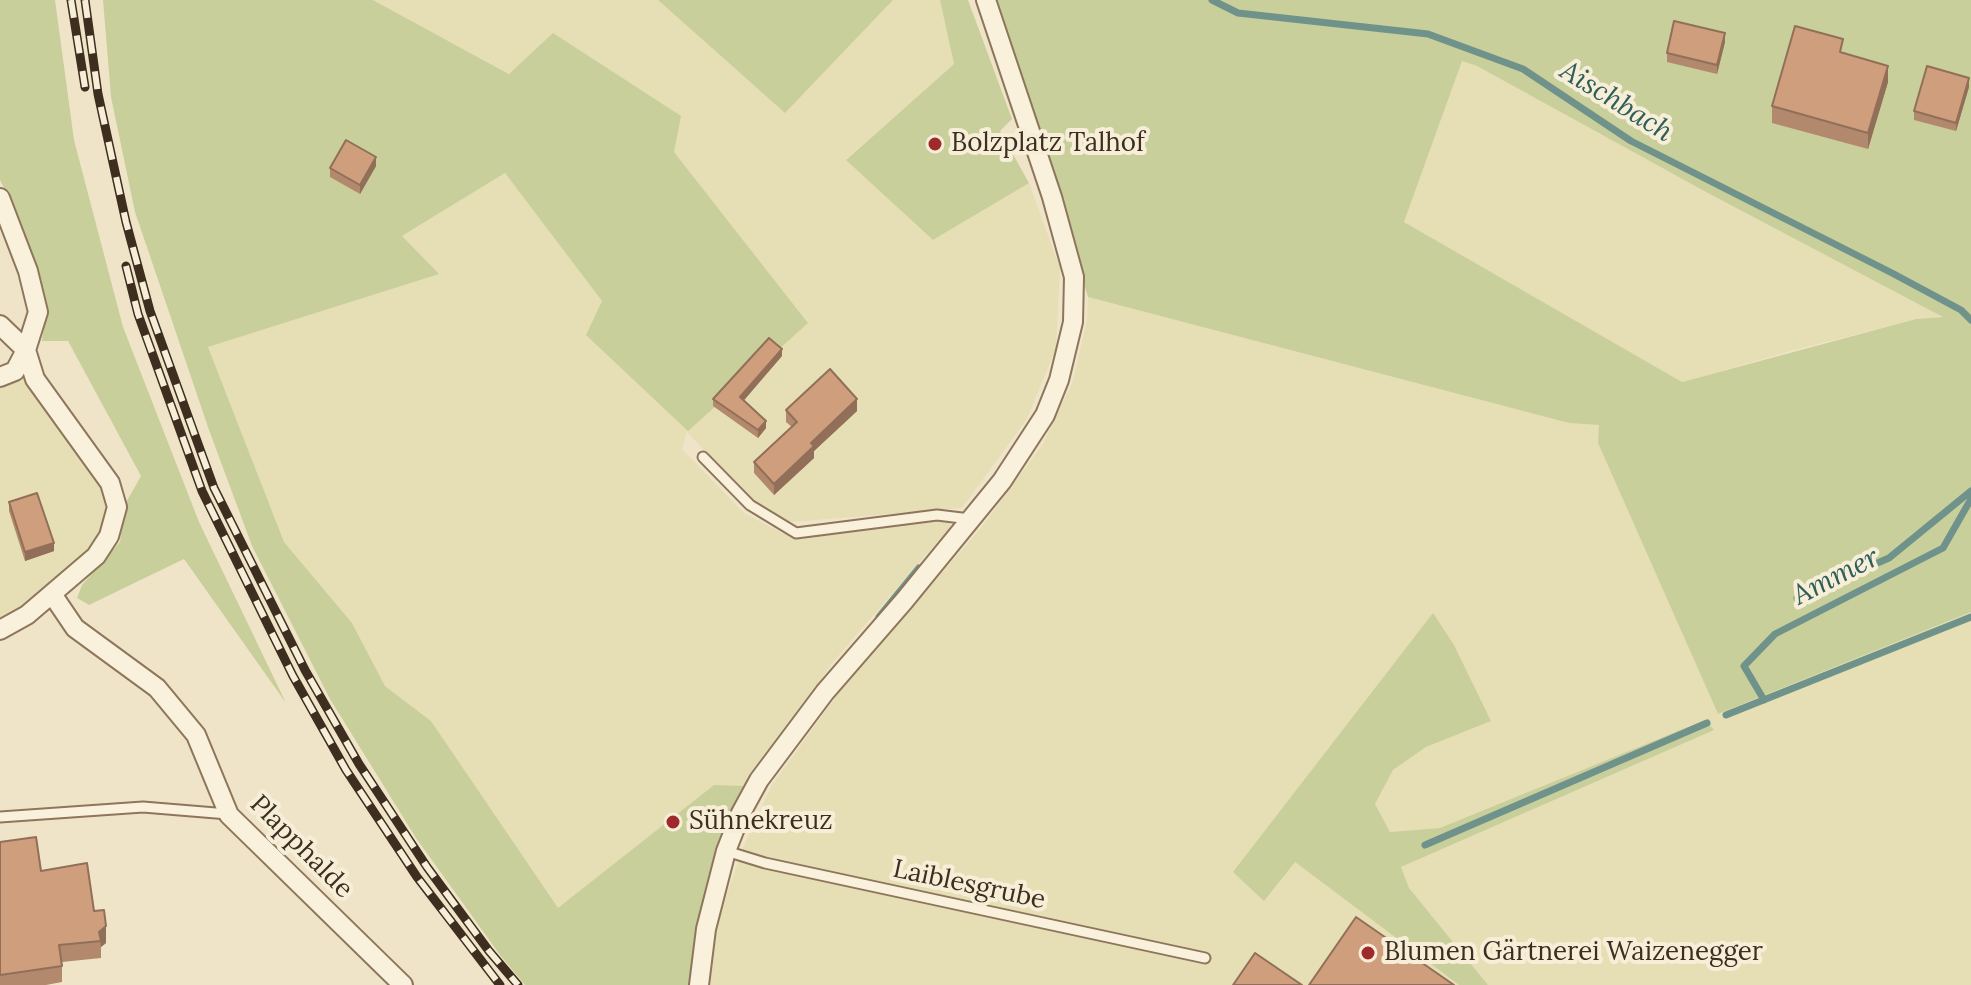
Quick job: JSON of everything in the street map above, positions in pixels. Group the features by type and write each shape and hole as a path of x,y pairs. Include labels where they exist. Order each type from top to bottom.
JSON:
{"street":[{"path":"699,985 706,929 726,851 741,813 759,780 791,735 972,520 1028,445 1045,415 1059,380 1068,347 1075,299 1074,277 1064,234 986,0"},
{"path":"0,198 28,271 38,312 26,350 15,371 0,377"},
{"path":"0,325 26,350 35,379 110,483 117,507 109,536 96,556 27,615 0,630"},
{"name":"Plapphalde","path":"52,594 75,628 157,688 196,735 229,815 403,985"}],"lane":[{"path":"703,457 750,505 796,533 937,515 972,520"},
{"path":"0,637 27,615"},
{"path":"0,817 143,807 229,815"},
{"name":"Laiblesgrube","path":"726,851 765,863 1205,958"}],"shaded area":[{"path":"373,0 658,0 785,113 893,0 940,0 954,64 846,159 933,240 1029,183 1060,268 1056,348 1027,419 962,508 791,522 754,503 687,432 682,449 744,513 784,534 822,536 934,520 948,521 951,526 833,662 745,786 714,785 558,909 431,721 385,686 352,623 284,542 208,347 438,274 401,237 505,173 603,302 808,323 674,152 510,74"},
{"path":"1462,61 1477,66 1706,192 1945,317 1916,319 1682,382 1404,222"},
{"path":"1088,297 1569,423 1600,425 1598,443 1718,714 1971,612 1971,985 1488,985 1409,888 1401,867 1714,730 1440,828 1390,832 1375,804 1393,770 1426,747 1491,721 1454,645 1295,862 1459,985 706,985 718,920 744,845 772,785 845,684 981,528 1043,444 1073,381 1087,320"},
{"path":"23,375 101,483 108,511 104,532 92,554 12,617 0,623 0,383"}],"green space":[{"path":"0,0 55,0 74,140 123,327 199,522 286,703 184,559 89,605 77,598 82,585 120,542 124,506 141,476 68,341 42,341 47,307 21,222 0,180"},
{"path":"103,0 373,0 509,74 553,33 681,116 674,152 808,323 688,431 586,335 602,301 505,173 402,236 439,274 208,347 284,542 352,623 385,686 431,721 558,908 714,785 745,786 716,848 698,927 690,985 525,985 416,838 330,699 252,546 135,212 111,97"},
{"path":"658,0 893,0 785,113"},
{"name":"Bolzplatz Talhof","path":"940,0 968,0 1012,119 1000,131 1029,183 933,240 846,160 954,64"},
{"path":"993,0 1971,0 1971,612 1718,714 1598,443 1599,425 1569,423 1088,297","holes":["1462,61 1477,66 1706,192 1943,317 1916,319 1682,382 1404,222"]},
{"path":"1433,613 1454,645 1491,721 1426,747 1393,770 1375,804 1390,832 1440,828 1705,720 1714,730 1401,867 1409,888 1488,985 1459,985 1295,862 1264,901 1233,872"}],"building":[{"path":"1674,21 1725,33 1717,65 1667,53"},
{"path":"1795,26 1843,39 1840,52 1888,66 1868,133 1772,106"},
{"path":"1927,66 1969,78 1956,123 1914,111"},
{"path":"346,140 376,157 360,185 330,168"},
{"path":"769,338 782,349 740,397 766,421 758,430 713,399"},
{"path":"830,369 857,399 774,484 754,462 797,422 786,410"},
{"path":"37,493 54,543 25,552 9,502"},
{"path":"36,837 41,871 87,863 94,911 104,910 106,926 99,932 101,941 59,945 62,966 0,975 0,842"},
{"name":"Blumen Gärtnerei Waizenegger","path":"1356,917 1454,985 1309,985"},
{"path":"1255,953 1302,985 1233,985"}],"waterway":[{"name":"Aischbach","path":"1212,0 1238,13 1428,34 1523,69 1631,141 1892,273 1961,310 1971,320"},
{"name":"Ammer","path":"1797,598 1889,558 1971,491"},
{"name":"Ammer","path":"1764,700 1744,666 1775,634 1943,548 1971,499"},
{"path":"879,617 919,568"},
{"name":"Ammer","path":"1726,715 1971,617"},
{"name":"Ammer","path":"1425,845 1707,723"}],"railway":[{"path":"71,0 85,87"},
{"path":"85,0 98,94 126,222 150,311 214,488 305,670 359,764 427,867 518,985"},
{"path":"126,266 138,314 202,491 293,676 346,770 417,877 500,985"}],"place":[{"name":"Bolzplatz Talhof","path":"935,144"},
{"name":"Sühnekreuz","path":"673,822"},
{"name":"Blumen Gärtnerei Waizenegger","path":"1368,953"}]}
